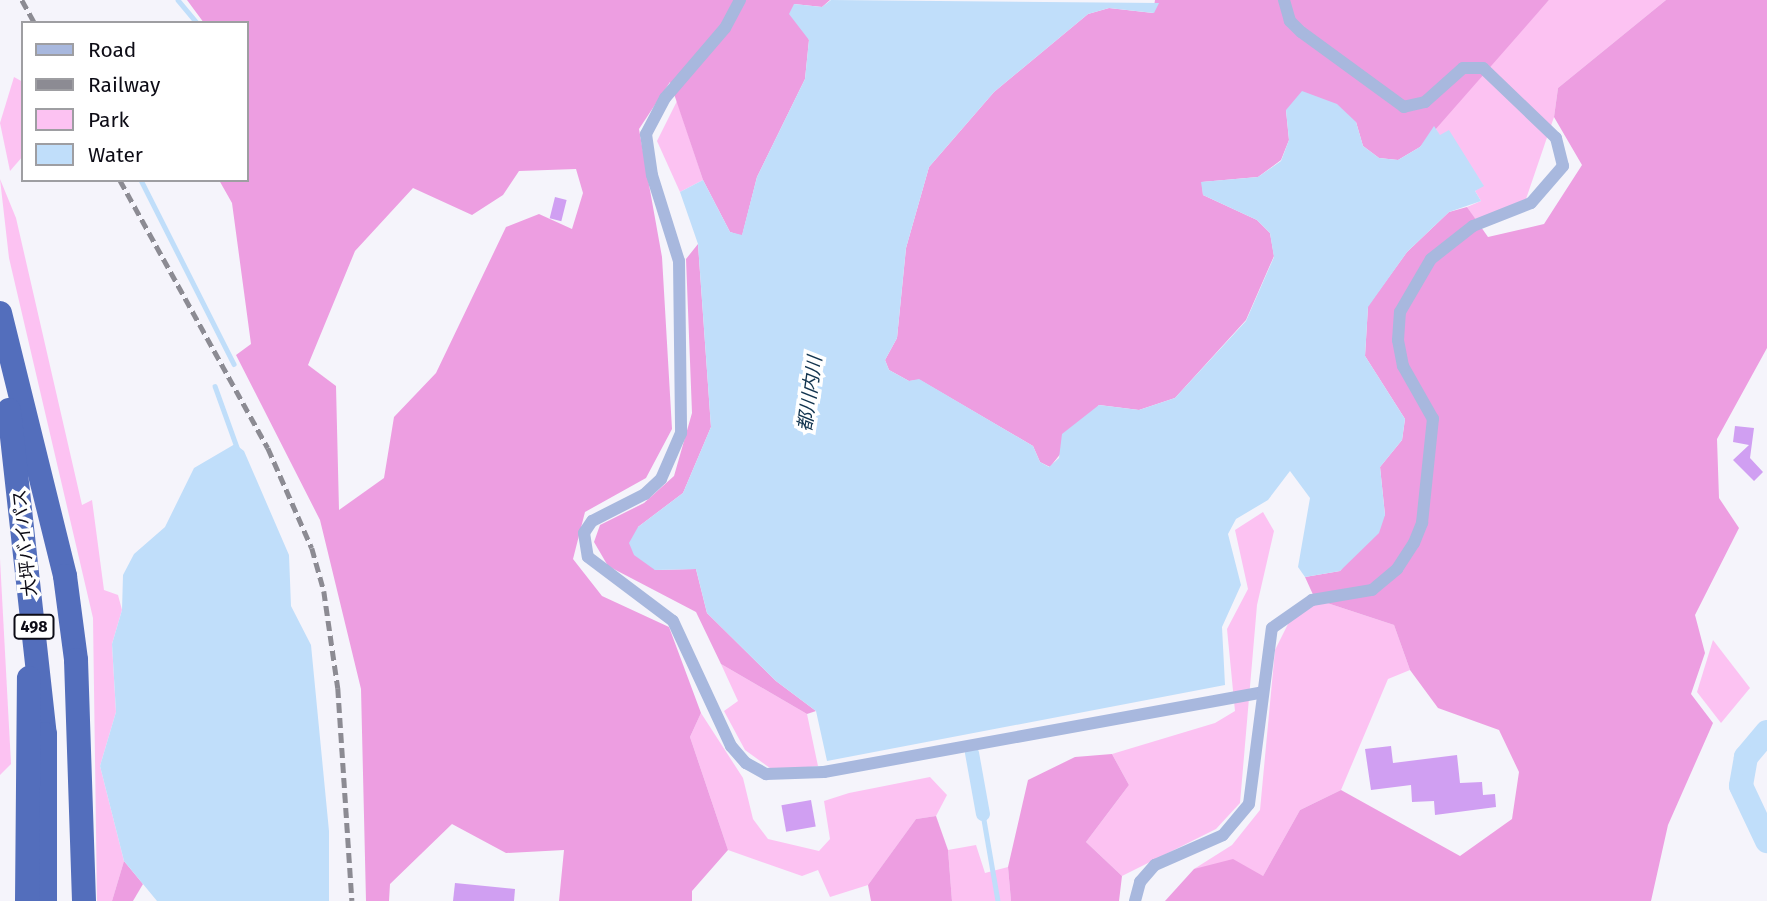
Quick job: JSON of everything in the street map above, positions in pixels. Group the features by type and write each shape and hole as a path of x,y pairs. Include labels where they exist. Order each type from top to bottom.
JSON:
{"highway":[{"path":"0,313 65,576 76,660 84,901"},
{"name":"大坪バイパス","path":"0,354 46,734 45,901"},
{"path":"27,901 25,717 33,622"}],"street":[{"path":"740,0 724,28 665,98 646,134 652,175 679,261 681,433 661,479 645,494 592,521 584,533 588,557 673,621 732,746 746,763 766,774 824,772 1263,692"},
{"path":"1135,901 1140,882 1155,865 1206,845 1238,821 1249,804 1272,628 1312,600 1372,590 1397,569 1422,523 1433,419 1403,366 1400,312 1431,259 1472,226 1531,202 1555,178 1563,153 1532,112 1483,68 1464,68 1425,102 1404,107 1301,32 1290,21 1284,0"}],"green space":[{"path":"1549,0 1666,0 1558,88 1554,117 1526,199 1475,220 1467,207 1481,201 1475,191 1483,185 1448,131 1440,136 1434,126"},
{"path":"14,77 21,81 21,158 10,171 0,123"},
{"path":"677,101 703,180 680,192 657,141"},
{"path":"0,179 16,218 82,505 92,500 104,590 118,595 122,610 112,644 116,712 100,766 124,861 112,901 97,901 93,618 9,258"},
{"path":"1263,512 1274,531 1257,605 1240,803 1216,829 1122,876 1086,842 1129,785 1112,754 1215,723 1235,711 1227,629 1248,589 1235,530"},
{"path":"0,559 11,764 0,775"},
{"path":"1315,599 1394,625 1410,670 1388,679 1341,790 1300,810 1263,876 1194,869 1232,845 1260,810 1275,650 1290,620"},
{"path":"1713,640 1750,688 1721,723 1697,692"},
{"path":"721,664 807,714 818,766 774,771 745,750 724,711 738,701"},
{"path":"701,713 743,778 753,819 768,839 819,851 830,839 824,801 849,793 930,777 947,795 936,816 916,819 868,885 830,897 818,870 802,876 728,850 690,737"},
{"path":"976,845 985,873 1008,867 1011,901 952,901 948,850"}],"shaded area":[{"path":"187,0 830,0 822,7 794,4 809,40 805,79 757,177 742,236 730,232 703,180 670,82 639,129 662,257 672,429 646,478 585,512 573,559 602,596 669,627 701,713 690,737 728,850 692,891 692,901 559,901 564,850 506,853 452,824 390,884 389,901 366,901 361,689 320,520 236,355 251,344 232,203 220,182 248,182 248,21 203,21","holes":["576,169 583,193 572,229 539,214 506,227 436,373 394,417 384,478 339,510 336,386 308,365 355,251 413,188 472,215 503,195 519,171"]},
{"path":"1155,0 1549,0 1420,147 1398,160 1379,158 1363,146 1356,122 1286,110 1289,140 1281,160 1258,177 1202,182 1203,195 1257,220 1270,233 1274,256 1246,320 1175,398 1139,410 1099,405 1050,467 1040,462 1033,446 920,380 909,381 889,370 885,360 897,338 906,248 929,167 994,92 1088,14 1109,8 1153,13"},
{"path":"1666,0 1767,0 1767,348 1717,439 1719,498 1739,528 1695,615 1705,653 1691,694 1713,723 1668,825 1651,901 1165,901 1194,869 1233,859 1263,876 1300,810 1341,790 1460,856 1512,819 1519,772 1499,730 1438,708 1410,670 1394,625 1315,599 1305,577 1340,571 1385,515 1380,467 1402,440 1405,419 1365,356 1368,306 1407,252 1449,212 1467,207 1488,237 1544,224 1582,165 1554,117 1558,88"},
{"path":"698,244 711,427 683,493 638,527 655,570 696,569 707,613 776,681 816,711 807,714 721,664 696,612 608,566 594,542 600,525 644,503 674,476 692,413 686,259"},
{"path":"1112,754 1129,785 1086,842 1122,876 1119,901 1011,901 1008,867 1028,780 1075,757"},
{"path":"936,816 948,850 952,901 871,901 868,885 916,819"},
{"path":"124,861 143,884 133,901 112,901"}],"water":[{"path":"831,0 1159,3 1154,13 1109,8 1088,14 994,92 929,167 906,248 897,338 885,360 889,370 909,381 919,379 1033,446 1040,462 1049,467 1059,458 1062,434 1099,405 1139,410 1175,398 1246,321 1274,257 1270,233 1257,220 1203,195 1201,182 1258,177 1281,161 1289,140 1286,110 1302,91 1337,104 1356,122 1363,146 1379,158 1398,160 1420,147 1434,126 1440,135 1449,130 1484,186 1475,191 1481,201 1449,212 1407,252 1368,307 1365,356 1405,419 1402,440 1380,467 1385,515 1379,533 1340,571 1305,577 1298,567 1310,498 1290,471 1268,500 1236,519 1228,534 1241,585 1222,627 1225,685 827,761 816,711 776,681 707,613 696,569 655,570 634,555 629,543 638,527 683,493 711,427 698,244 680,192 703,180 730,232 742,235 757,177 805,79 809,40 789,14 794,4 822,7"},
{"path":"235,444 244,451 289,555 291,606 311,645 329,831 329,901 157,901 124,861 100,766 116,712 112,644 122,610 123,575 134,554 165,527 194,468"}],"building":[{"path":"555,197 567,200 561,221 550,218"},
{"path":"1735,426 1754,428 1750,458 1763,472 1754,481 1733,460 1749,445 1733,442"},
{"path":"1391,746 1393,763 1457,755 1460,783 1482,782 1483,795 1495,794 1496,807 1435,815 1434,801 1412,802 1411,785 1371,790 1365,749"},
{"path":"811,800 816,827 786,832 781,805"},
{"path":"455,883 515,889 514,901 453,901"}],"waterway":[{"path":"178,0 195,21"},
{"path":"142,182 234,364"},
{"path":"215,386 238,450"},
{"path":"1767,732 1746,757 1741,786 1767,841"},
{"name":"都川内川","path":"972,753 983,814"},
{"name":"都川内川","path":"983,814 998,901"}],"railway":[{"path":"22,0 34,21"},
{"path":"121,182 268,448 312,548 324,591 338,688 352,901"}]}
